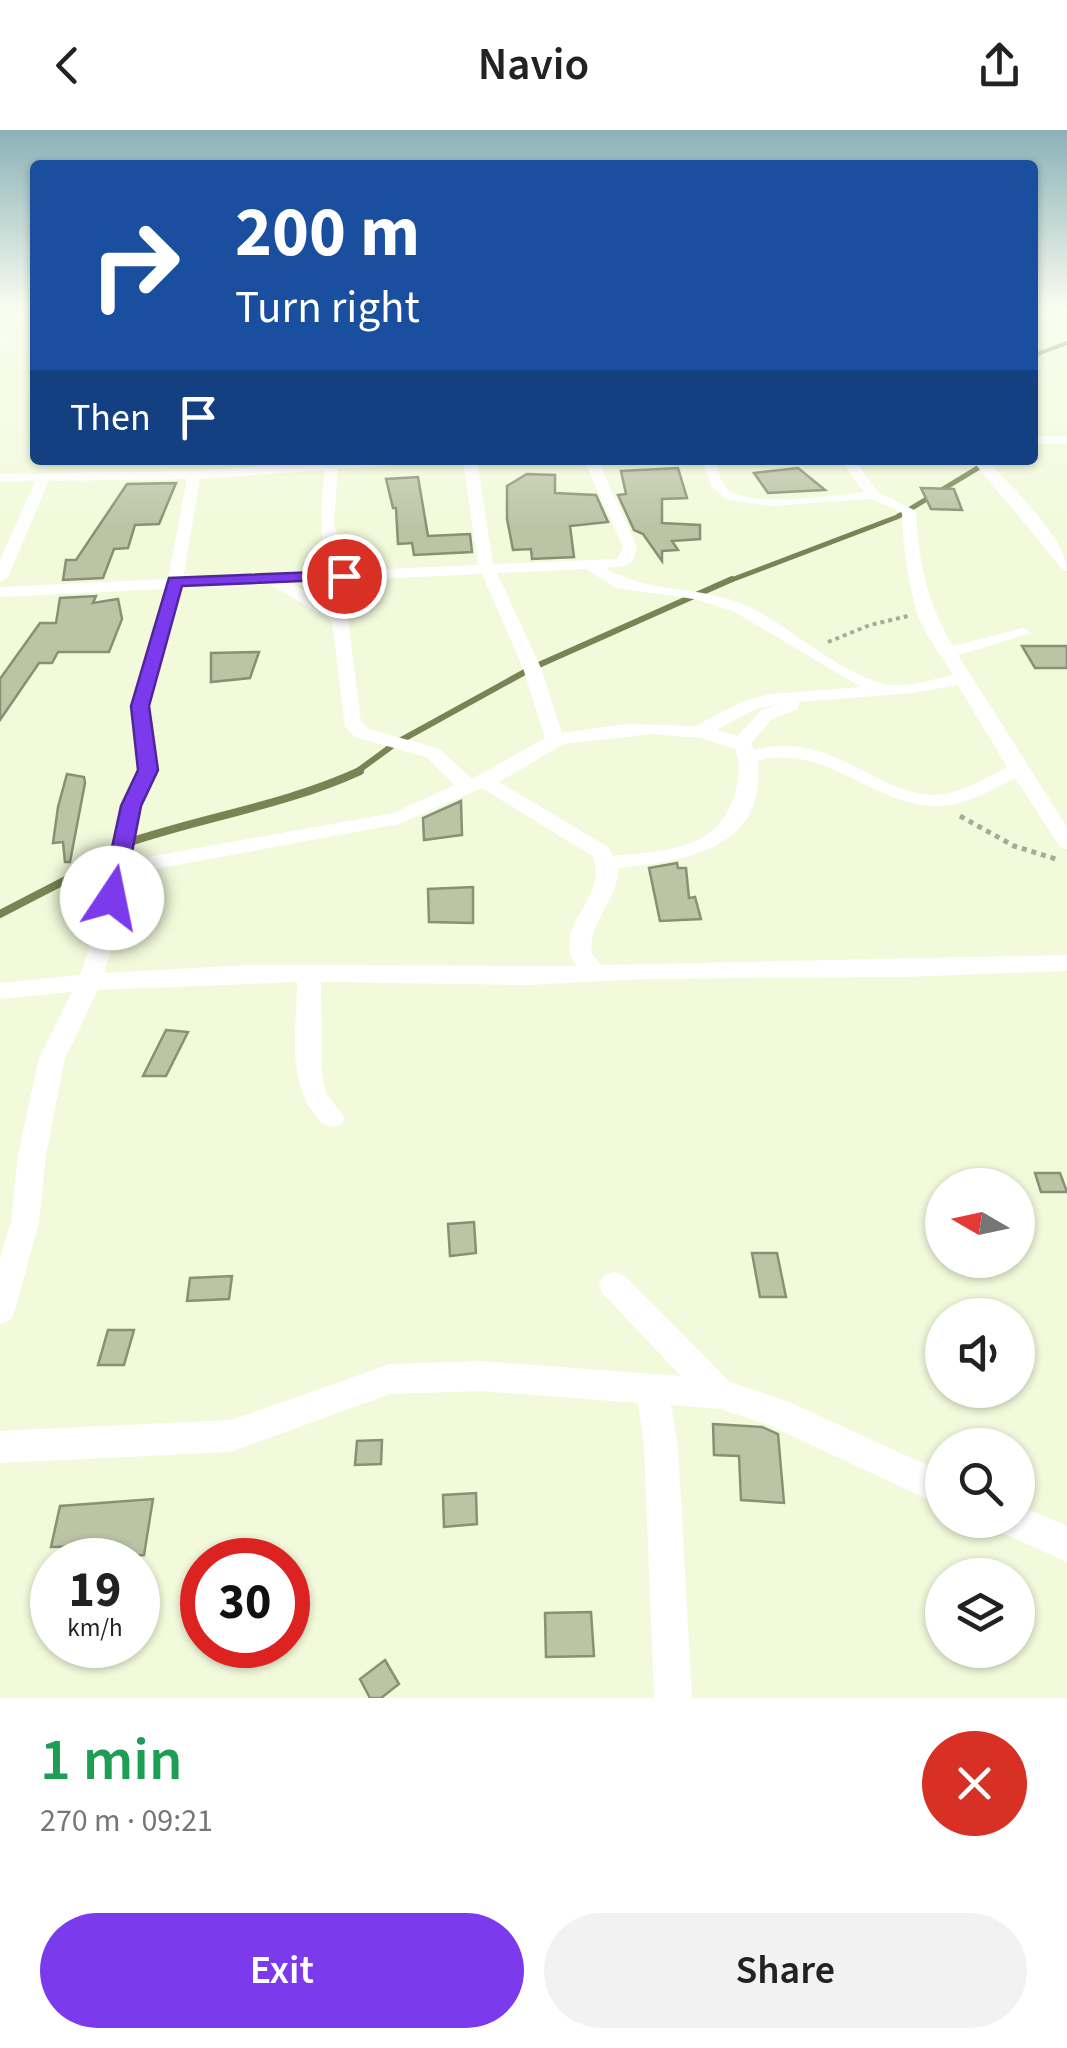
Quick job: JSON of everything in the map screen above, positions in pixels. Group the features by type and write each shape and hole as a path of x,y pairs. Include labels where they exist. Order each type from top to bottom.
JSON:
{"street":[{"path":"1038,440 1067,440"},
{"path":"0,478 147,467 194,475 252,465 342,465"},
{"path":"471,465 486,566 532,668 555,741"},
{"path":"0,592 620,562 628,558 630,547 594,465"},
{"path":"710,465 722,490 735,497 804,501 873,495 910,511 910,562 919,579 925,612 962,679 1067,843"},
{"path":"852,465 873,495"},
{"path":"984,465 1067,566"},
{"path":"332,466 327,524 339,564 353,576"},
{"path":"0,1310 24,1222 32,1155 52,1058 89,983 106,927 131,806 148,770 140,706 175,582 194,475"},
{"path":"0,577 44,477"},
{"path":"588,564 622,585 696,595 740,608 882,689"},
{"path":"353,576 340,619 352,723 362,732 432,753 475,783 601,852 611,872 580,935 579,954 594,973"},
{"path":"271,578 340,619"},
{"path":"948,652 1023,632"},
{"path":"696,733 750,705 806,694 962,679"},
{"path":"608,862 702,846 724,836 738,819 750,778 745,751 766,716 806,694"},
{"path":"117,870 382,822 475,783 555,741 630,729 723,737 745,751 807,751 847,765 901,794 937,801 952,799 1020,768"},
{"path":"2,993 148,976 528,977 1067,962"},
{"path":"308,974 308,1073 314,1096 332,1118"},
{"path":"614,1286 720,1394"},
{"path":"0,1447 231,1436 390,1379 480,1376 720,1394 775,1412 925,1481"},
{"path":"652,1389 661,1446 673,1698"},
{"path":"1035,1530 1067,1544"}],"path":[{"path":"810,650 870,624 925,612"},
{"path":"937,801 1014,846 1067,862"}],"building":[{"path":"678,468 687,498 662,499 662,523 700,525 700,539 672,541 678,550 662,551 662,561 643,534 634,530 618,495 626,494 621,471"},
{"path":"798,468 825,490 768,493 754,473"},
{"path":"527,474 555,475 555,493 596,495 608,522 570,526 574,557 532,559 531,549 513,550 507,519 507,486"},
{"path":"418,477 428,536 470,534 472,552 414,555 412,543 398,544 396,508 386,479"},
{"path":"176,483 159,524 135,525 128,548 114,549 103,578 63,580 66,560 76,560 127,484"},
{"path":"921,488 954,489 962,510 931,509"},
{"path":"96,596 93,603 118,599 122,619 109,652 58,652 52,663 39,663 0,720 0,679 40,623 56,623 60,598"},
{"path":"1022,646 1067,646 1067,668 1035,668"},
{"path":"259,652 250,678 211,682 211,653"},
{"path":"67,774 84,777 85,783 70,862 65,862 63,842 53,843"},
{"path":"461,801 462,835 424,840 423,818"},
{"path":"677,863 678,868 686,868 689,898 695,897 701,919 660,921 649,868"},
{"path":"473,887 473,923 429,922 428,889"},
{"path":"166,1030 188,1032 166,1076 143,1076"},
{"path":"1035,1173 1060,1173 1067,1192 1041,1192"},
{"path":"474,1222 476,1253 450,1256 448,1224"},
{"path":"752,1253 777,1253 786,1297 760,1297"},
{"path":"232,1276 229,1299 187,1301 190,1278"},
{"path":"108,1330 134,1330 124,1365 98,1365"},
{"path":"713,1424 762,1427 778,1434 784,1503 741,1500 739,1456 714,1455"},
{"path":"382,1440 381,1464 355,1465 357,1441"},
{"path":"476,1493 477,1524 444,1527 443,1495"},
{"path":"153,1499 147,1538 53,1538 60,1506"},
{"path":"591,1612 594,1656 546,1657 545,1613"},
{"path":"385,1660 399,1684 381,1698 370,1698 360,1679"}],"waterway":[{"path":"726,582 897,517 983,465"},
{"path":"355,773 396,743 532,668 732,579"},
{"path":"127,843 274,802 360,771"},
{"path":"0,914 118,853"}],"route":[{"path":"112,898 131,806 148,770 140,706 175,582 344,576"}]}
